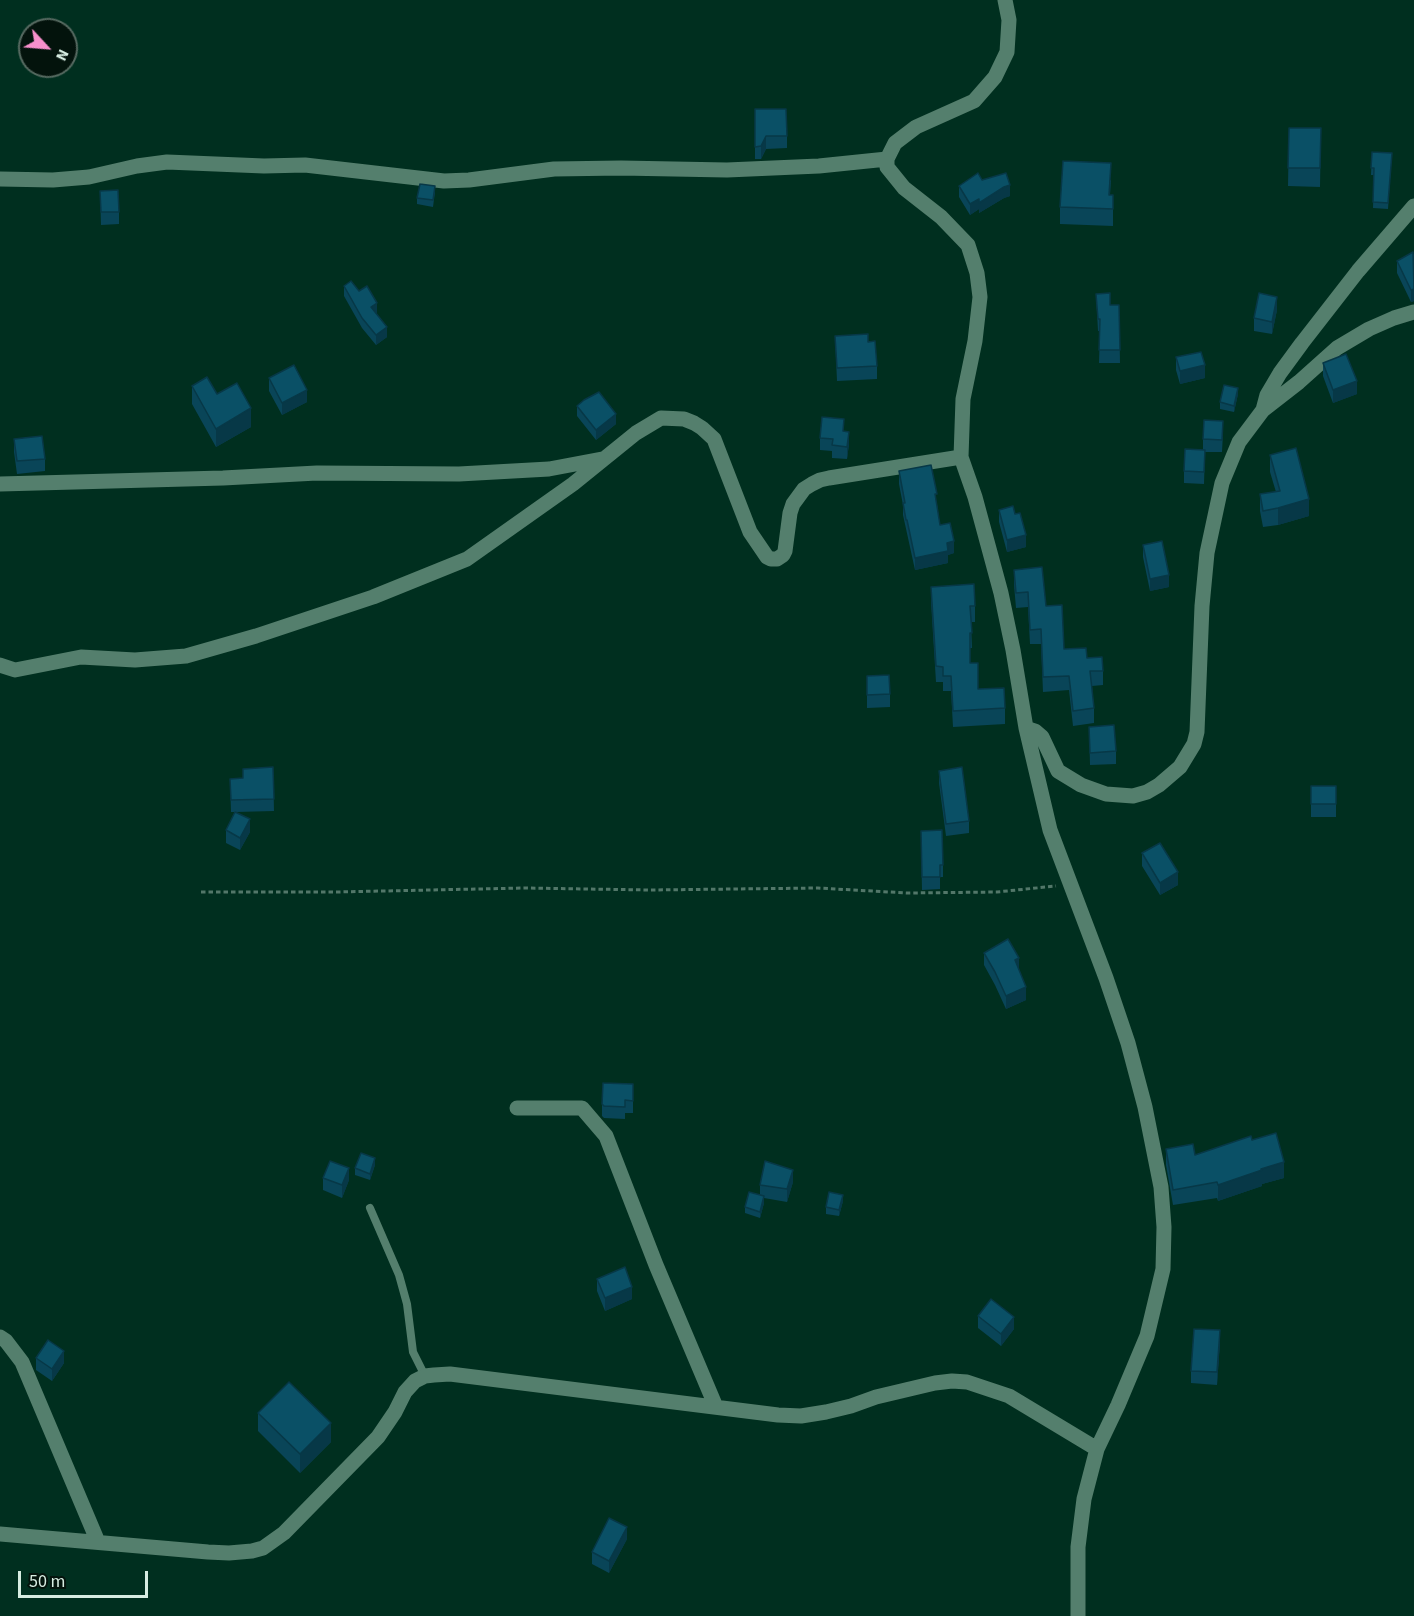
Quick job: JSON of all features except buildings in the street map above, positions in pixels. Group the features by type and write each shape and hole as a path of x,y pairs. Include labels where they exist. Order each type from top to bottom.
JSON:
{"street":[{"path":"1005,0 1009,20 1007,52 995,77 974,101 916,127 895,143 887,159 887,167 904,188 941,217 968,245 977,273 980,297 975,341 963,399 961,457 975,497 1001,594 1026,728 1050,830 1128,1043 1145,1107 1161,1187 1164,1227 1163,1269 1147,1336 1097,1449 1084,1499 1078,1546 1078,1616"},
{"path":"0,179 53,180 89,177 167,162 264,166 305,165 444,181 554,169 727,170 819,166 887,159"},
{"path":"1263,410 1267,395 1302,343 1358,271 1414,206"},
{"path":"1026,728 1042,737 1058,771 1081,785 1106,794 1133,796 1147,792 1180,767 1194,744 1197,732 1202,606 1207,553 1222,483 1239,442 1263,410 1337,348 1369,329 1414,312"},
{"path":"0,665 15,670 81,657 135,660 186,656 256,636 373,597 467,559 573,484 636,433 661,418 684,419 702,428 714,440 750,532 767,557 771,559 777,559 783,555 793,504 804,489 812,484 829,478 961,457"},
{"path":"0,484 317,473 459,474 549,469 605,458"},
{"path":"517,1108 582,1108 606,1136 656,1265 716,1407"},
{"path":"0,1337 6,1341 22,1362 98,1542"},
{"path":"0,1534 208,1552 229,1553 263,1548 284,1533 378,1437 405,1392 415,1381 425,1376 450,1374 801,1416 826,1413 876,1397 935,1383 967,1382 1008,1396 1097,1449"}],"lane":[{"path":"370,1208 399,1275 407,1304 413,1352 425,1376"}],"path":[{"path":"201,892 525,888 650,890 818,888 919,893 996,892 1070,885"}]}
